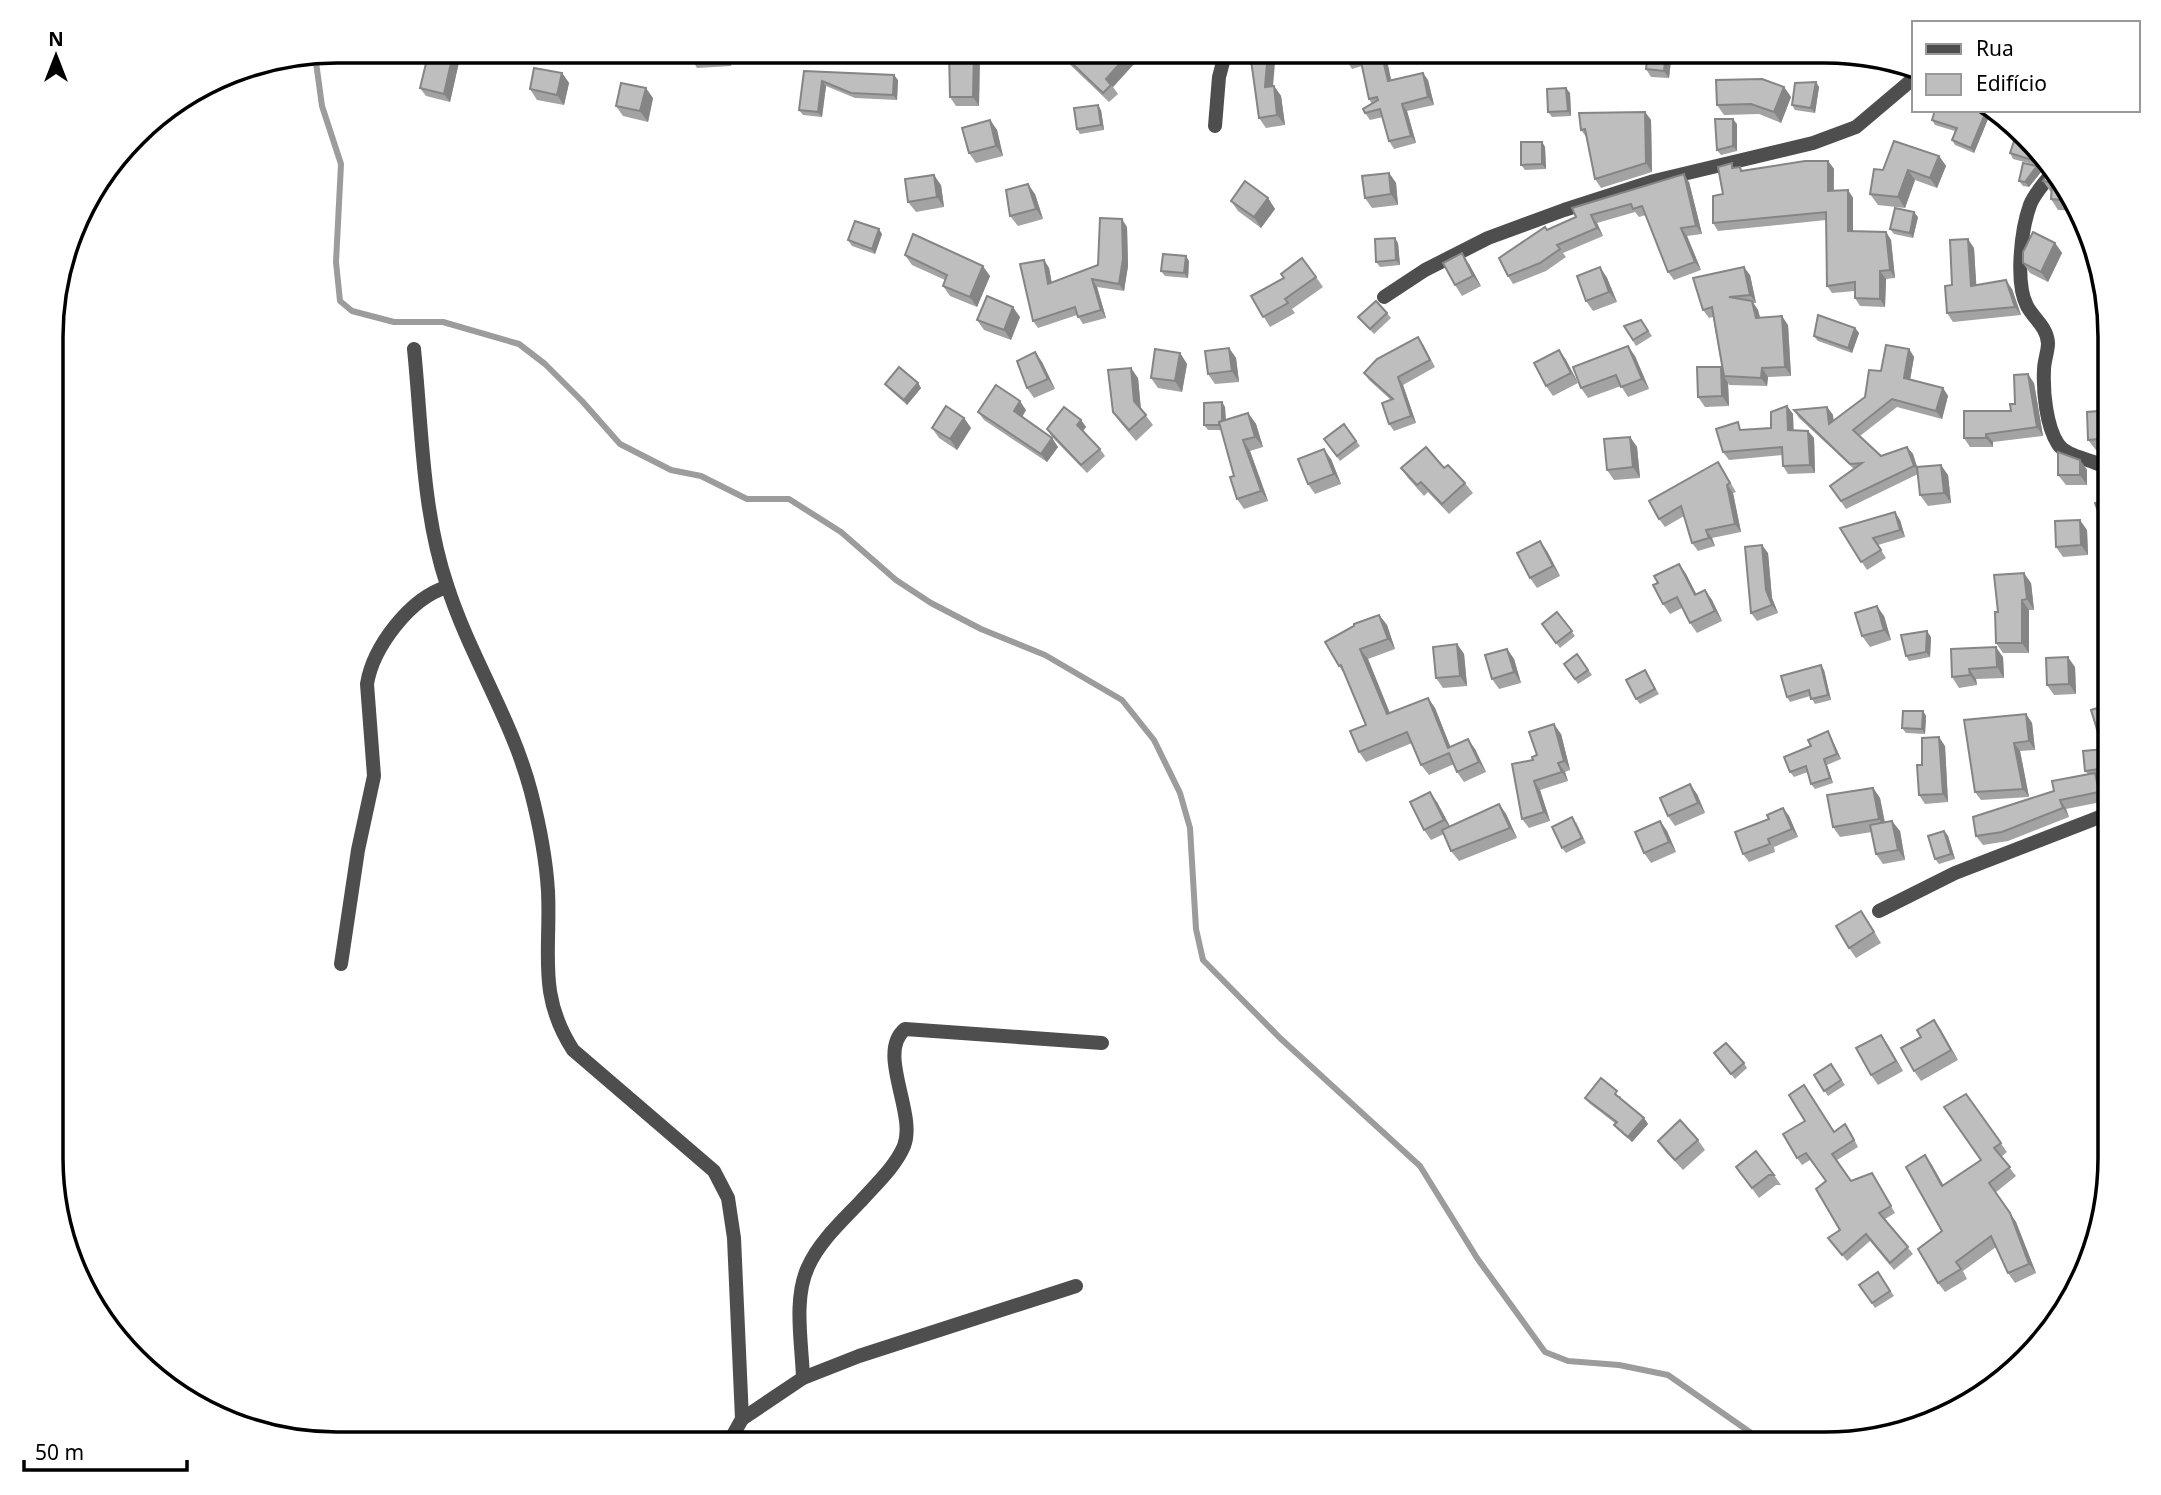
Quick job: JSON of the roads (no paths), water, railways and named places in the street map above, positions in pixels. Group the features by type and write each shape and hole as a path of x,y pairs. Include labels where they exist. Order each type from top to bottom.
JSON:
{"street":[{"path":"1215,126 1223,63"},
{"path":"1384,297 1425,270 1488,238 1564,210 1654,181 1813,143 1856,127 1912,80"},
{"path":"2048,179 2030,204 2022,239 2022,284 2027,306 2041,323 2048,343 2044,371 2046,402 2056,442 2063,450 2087,457 2098,464"},
{"path":"414,349 435,549 470,650 510,727 531,792 548,891 548,993 557,1025 573,1050 714,1171 728,1198 734,1237 742,1419"},
{"path":"341,964 358,850 374,776 367,684 369,669 380,646 413,607 447,587"},
{"path":"1879,911 1955,873 2098,818"},
{"path":"803,1378 800,1300 807,1268 832,1231 891,1168 905,1144 905,1116 894,1048 896,1037 905,1029 1102,1043"},
{"path":"735,1432 742,1419 803,1378 859,1356 1076,1286"}],"waterway":[{"path":"316,64 322,106 341,164 336,262 340,301 352,311 394,322 443,322 519,344 545,364 620,444 671,470 701,476 747,499 789,499 841,532 896,580 931,603 981,629 1045,655 1122,700 1154,740 1180,793 1190,828 1196,929 1203,960 1280,1038 1420,1166 1477,1258 1545,1352 1568,1361 1619,1365 1668,1375 1750,1432"}]}
